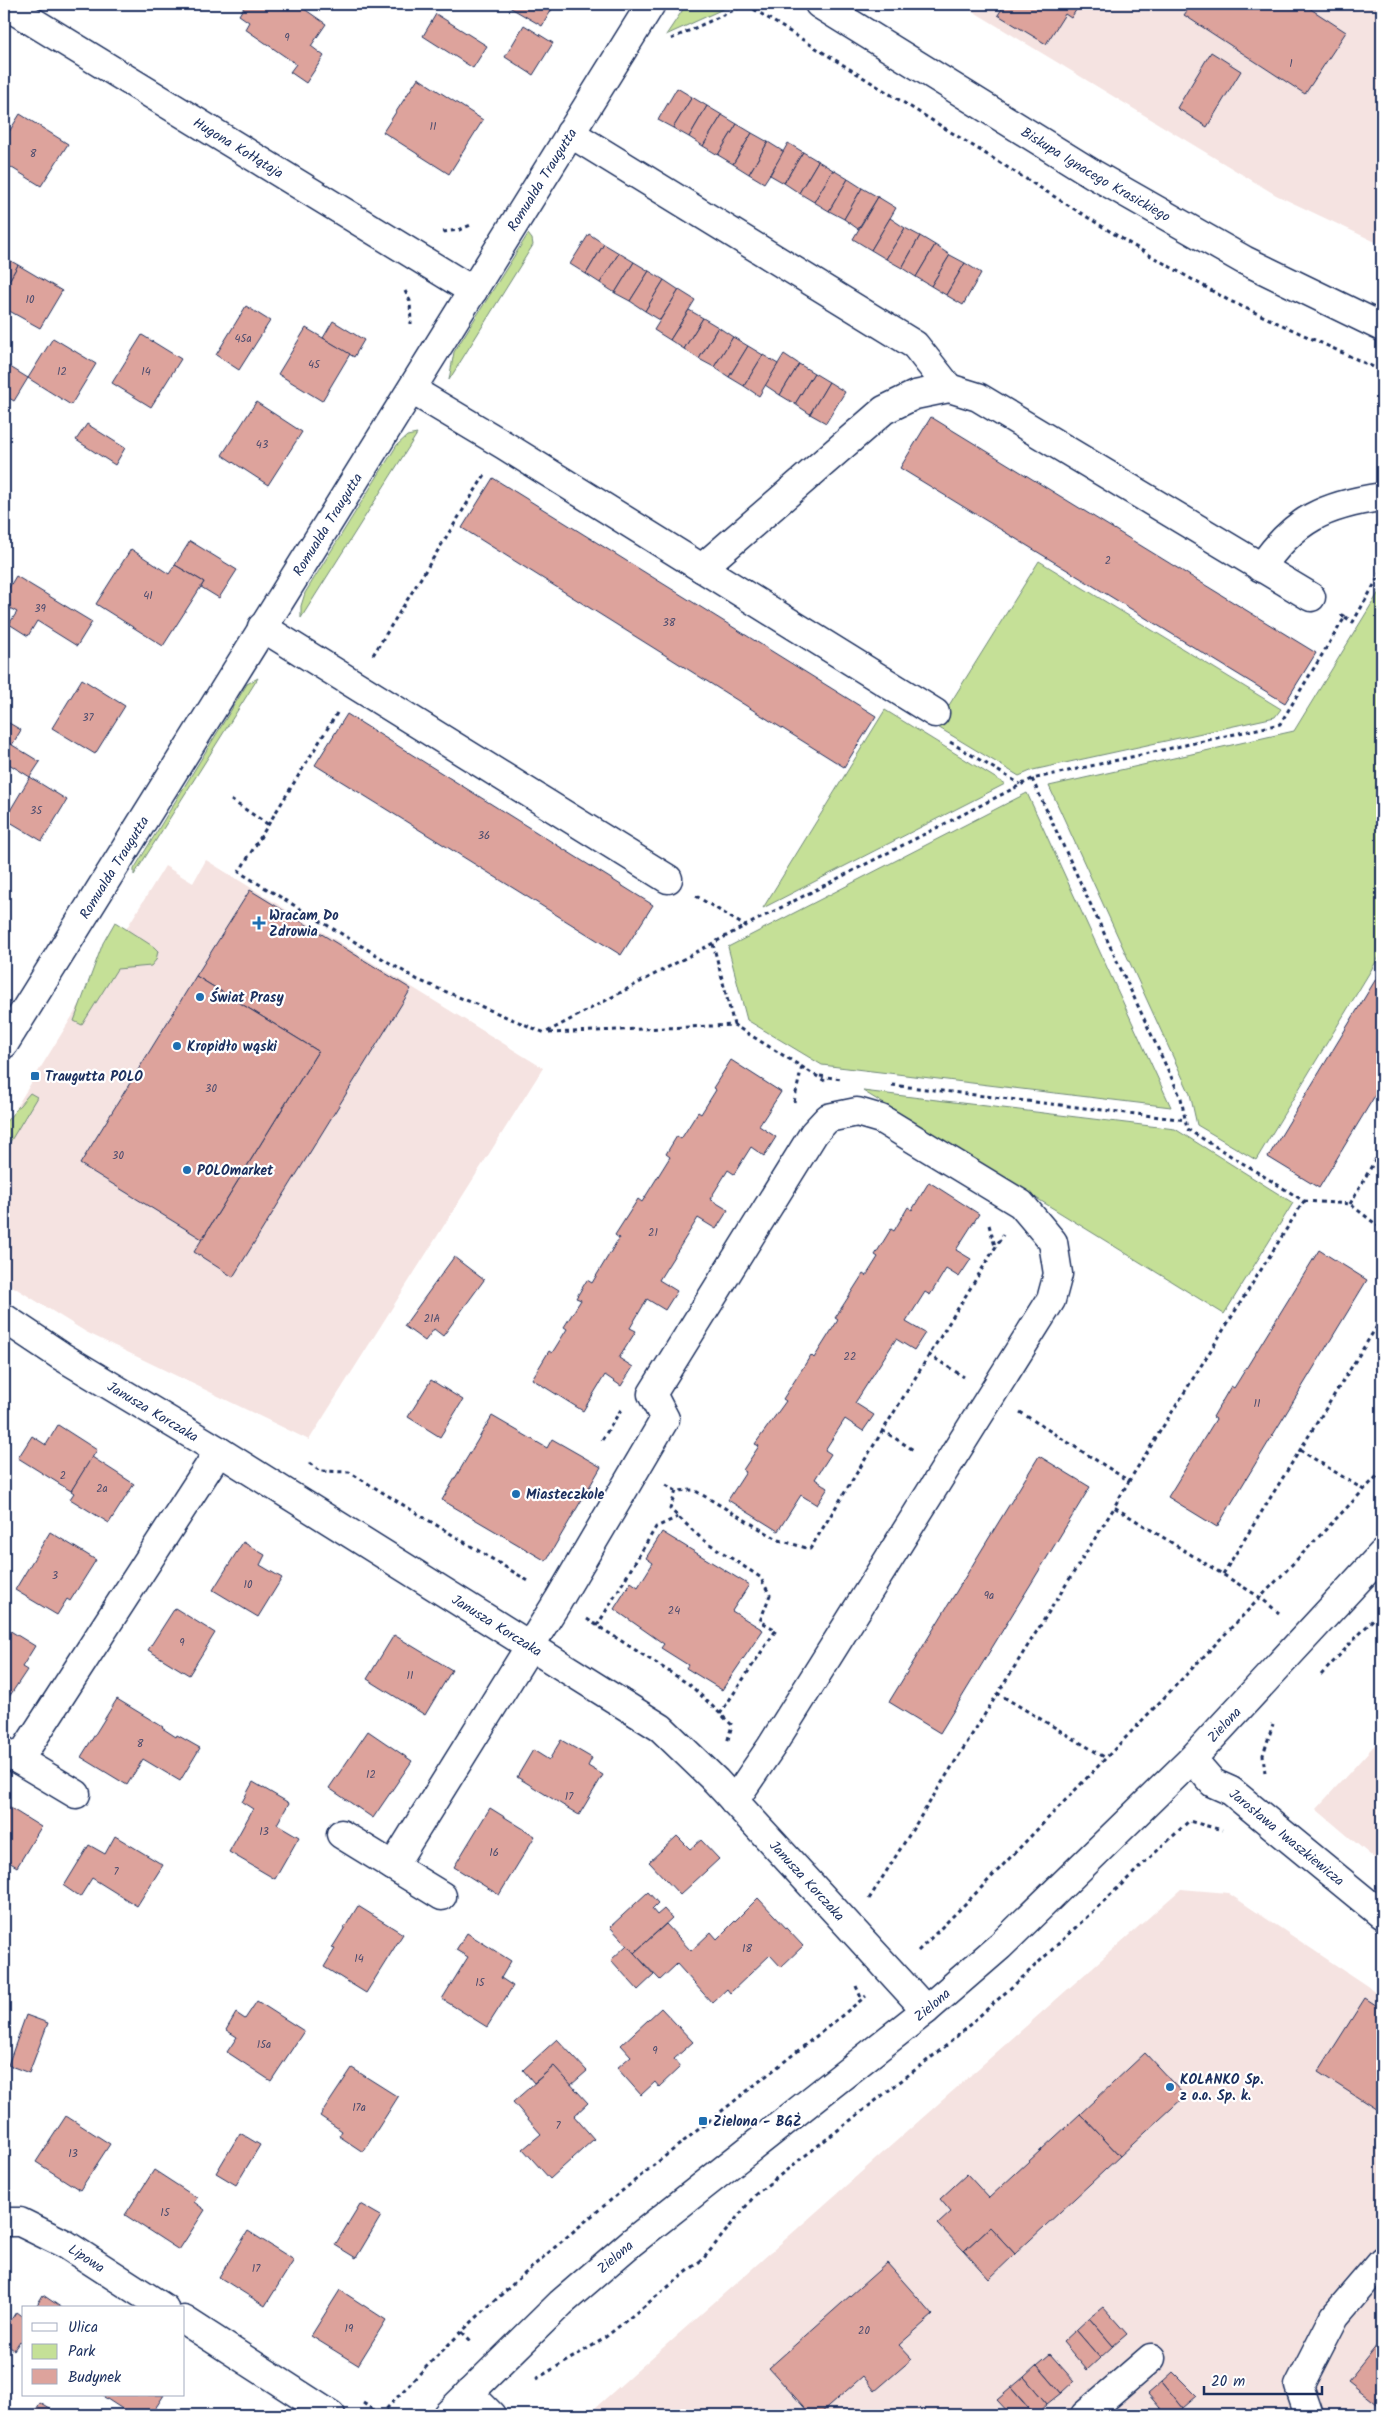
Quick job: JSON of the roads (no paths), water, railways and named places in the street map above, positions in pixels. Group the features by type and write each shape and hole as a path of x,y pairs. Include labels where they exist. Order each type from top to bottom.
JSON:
{"street":[{"name":"Hugona Kołłątaja","path":"4,4 472,291"},
{"name":"Romualda Traugutta","path":"4,1044 651,4"},
{"name":"Biskupa Ignacego Krasickiego","path":"819,4 1102,179 1244,260 1382,327"},
{"path":"570,133 915,345 949,388"},
{"path":"702,568 884,410 916,395 949,388 978,397 1311,597"},
{"path":"412,390 504,445 935,713"},
{"path":"1261,568 1277,544 1311,516 1348,502 1382,497"},
{"path":"262,627 668,879"},
{"path":"393,1866 558,1601 665,1419 652,1394 814,1133 828,1118 857,1112 881,1119 1021,1204 1053,1242 1058,1274 1051,1300 771,1747 734,1801"},
{"name":"Janusza Korczaka","path":"4,1318 61,1356 219,1451 661,1728 734,1801 926,2010"},
{"path":"76,1794 12,1756 219,1451"},
{"name":"Zielona","path":"447,2415 561,2304 632,2242 926,2010 1000,1946 1074,1877 1192,1759 1382,1554"},
{"name":"Jarosława Iwaszkiewicza","path":"1192,1759 1213,1783 1231,1791 1382,1915"},
{"path":"341,1834 442,1896"},
{"name":"Lipowa","path":"4,2222 20,2222 65,2244 161,2306"},
{"path":"1309,2415 1299,2386 1335,2316 1382,2261"},
{"path":"185,2321 332,2415"},
{"path":"1085,2415 1151,2358"},
{"path":"469,2393 491,2415"}],"place":[{"name":"Wracam Do Zdrowia","path":"259,923"},
{"name":"Świat Prasy","path":"200,997"},
{"name":"Kropidło wąski","path":"177,1046"},
{"name":"Traugutta POLO","path":"35,1076"},
{"name":"POLOmarket","path":"187,1170"},
{"name":"Miasteczkole","path":"516,1494"},
{"name":"KOLANKO Sp. z o.o. Sp. k.","path":"1170,2087"},
{"name":"Zielona - BGŻ","path":"703,2121"}]}
